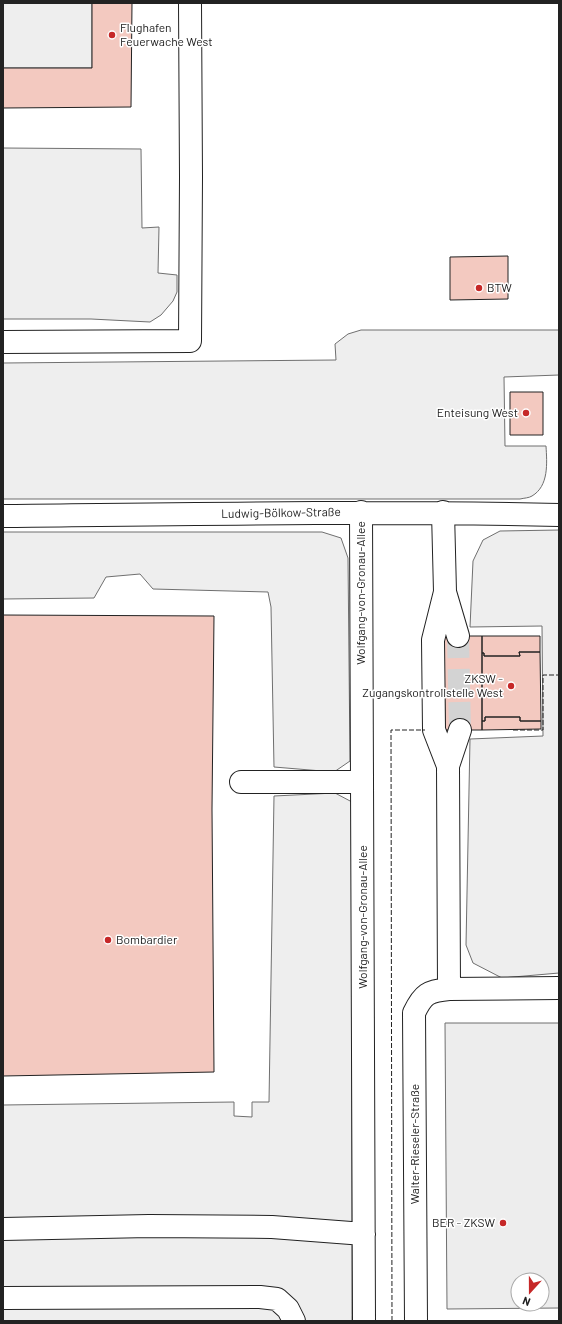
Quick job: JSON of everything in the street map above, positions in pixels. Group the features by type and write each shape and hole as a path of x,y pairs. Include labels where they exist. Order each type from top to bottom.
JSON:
{"lane":[{"path":"3,342 190,342 199,128 190,3"},
{"name":"Ludwig-Bölkow-Straße","path":"3,516 361,512 443,512 559,515"},
{"name":"Wolfgang-von-Gronau-Allee","path":"361,512 364,1321"},
{"path":"443,512 445,592 458,636"},
{"path":"445,592 433,640 434,730 448,766"},
{"path":"449,989 448,766 460,730"},
{"path":"241,782 362,782"},
{"name":"Walter-Rieseler-Straße","path":"416,1321 414,1013 420,999 433,990 559,988"},
{"path":"3,1229 149,1226 264,1227 364,1234"},
{"path":"3,1298 260,1296 277,1299 288,1309 294,1321"}],"shaded area":[{"path":"3,3 92,3 92,68 3,68"},
{"path":"3,148 141,149 142,228 159,227 158,273 177,275 177,292 173,301 161,315 150,322 91,319 3,319"},
{"path":"361,330 559,330 559,375 504,377 505,446 546,446 546,474 542,486 538,492 531,497 520,499 3,499 3,363 336,360 335,344 348,334"},
{"path":"559,530 559,973 502,978 473,963 466,945 470,739 543,736 542,626 470,627 473,561 483,540 500,531"},
{"path":"3,532 322,532 341,538 348,558 350,761 334,772 274,767 271,607 268,592 153,589 140,574 106,577 94,598 3,599"},
{"path":"335,793 352,802 352,1321 3,1321 3,1105 234,1102 234,1116 252,1117 252,1102 269,1102 274,796"},
{"name":"BER - ZKSW","path":"445,1023 559,1023 559,1308 550,1308 550,1272 510,1272 510,1308 447,1309"}],"building":[{"name":"Flughafen Feuerwache West","path":"92,3 132,3 131,107 3,108 3,68 92,68"},
{"name":"BTW","path":"508,256 508,299 450,300 450,257"},
{"name":"Enteisung West","path":"510,392 543,392 543,435 510,435"},
{"name":"Bombardier","path":"3,615 214,616 212,809 214,1072 3,1076"},
{"path":"444,636 482,636 482,730 445,730"},
{"path":"482,636 540,636 540,652 519,652 520,656 484,656 484,653 482,653"},
{"name":"ZKSW - Zugangskontrollstelle West","path":"519,652 540,652 541,721 520,721 520,717 485,717 485,721 482,721 482,653 484,653 484,656 520,656"},
{"path":"485,717 520,717 520,721 541,721 541,729 482,730 482,721 485,721"}],"tunnel":[{"path":"458,636 460,730"}],"fence":[{"path":"513,730 543,730 543,675 559,675"},
{"path":"392,1321 391,730 425,730"}],"place":[{"name":"Flughafen Feuerwache West","path":"112,35"},
{"name":"BTW","path":"479,288"},
{"name":"Enteisung West","path":"526,413"},
{"name":"ZKSW - Zugangskontrollstelle West","path":"511,686"},
{"name":"Bombardier","path":"108,940"},
{"name":"BER - ZKSW","path":"503,1223"}]}
